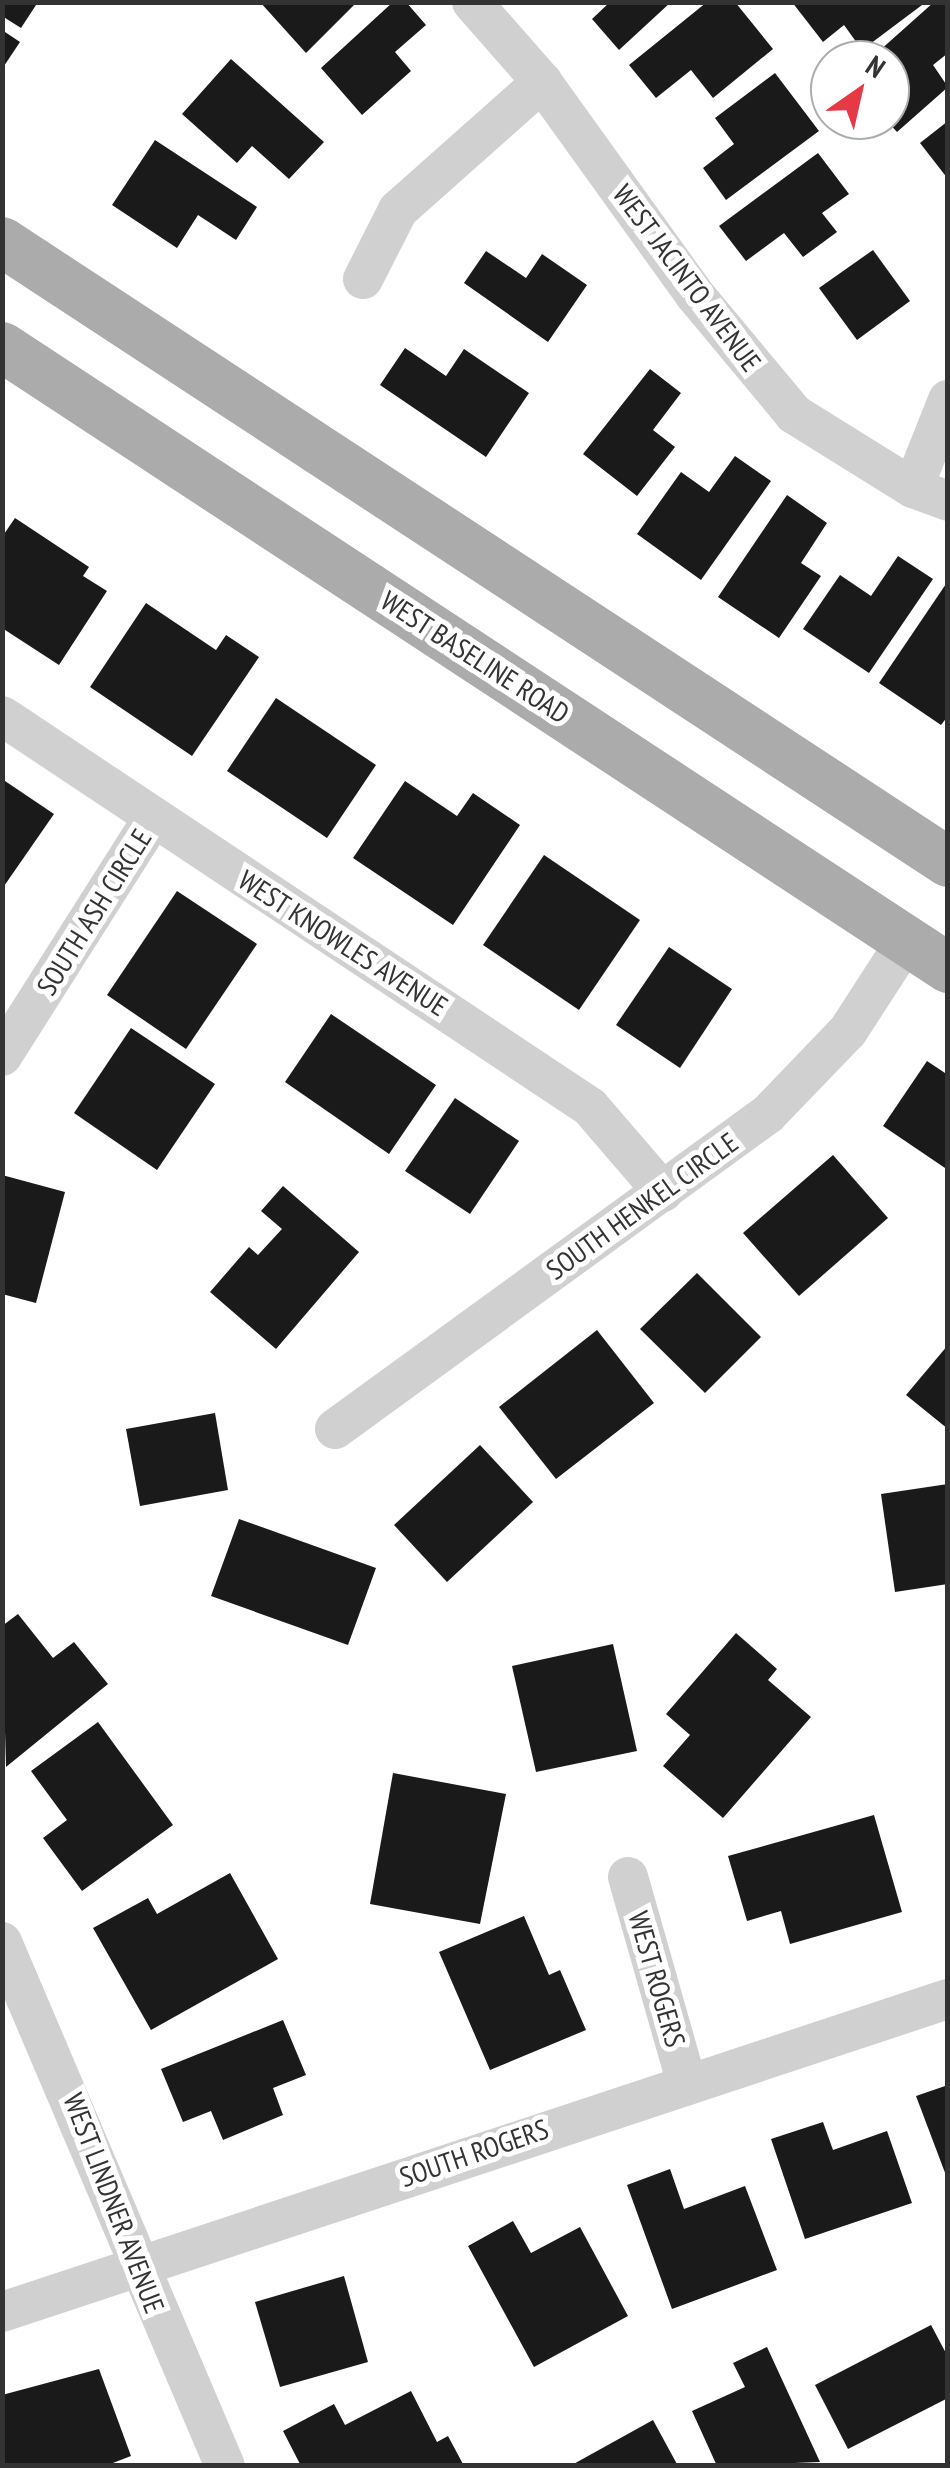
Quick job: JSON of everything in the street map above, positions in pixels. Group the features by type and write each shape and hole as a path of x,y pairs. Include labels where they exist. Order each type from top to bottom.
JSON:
{"main road":[{"path":"2,242 948,862"},
{"name":"WEST BASELINE ROAD","path":"2,346 948,968"}],"street":[{"name":"WEST JACINTO AVENUE","path":"472,2 542,82 695,295 794,414 930,494"},
{"path":"363,279 398,210 542,82"},
{"path":"930,494 948,400"},
{"name":"WEST KNOWLES AVENUE","path":"2,716 590,1107 663,1192"},
{"name":"SOUTH ASH CIRCLE","path":"2,1056 153,818"},
{"name":"SOUTH HENKEL CIRCLE","path":"335,1429 663,1192 807,1079 906,941"},
{"name":"WEST ROGERS","path":"628,1877 686,2081"},
{"name":"WEST LINDNER AVENUE","path":"2,1942 62,2070 137,2268 224,2466"},
{"name":"SOUTH ROGERS","path":"2,2312 686,2081 948,1999"}],"building":[{"path":"2,2 38,2 21,28 2,16"},
{"path":"260,2 352,2 354,5 306,53"},
{"path":"393,2 406,2 426,25 395,52 411,71 362,115 321,68"},
{"path":"610,2 671,2 619,50 592,19"},
{"path":"707,2 735,2 773,49 713,98 691,70 656,98 629,65"},
{"path":"792,2 926,2 875,40 855,40 844,25 821,40"},
{"path":"934,2 948,2 948,53 933,65 948,87 910,121 910,40 891,40"},
{"path":"2,30 20,42 2,69"},
{"path":"231,59 324,142 289,179 252,146 237,163 182,114"},
{"path":"775,73 810,119 810,138 726,200 703,168 734,144 715,118"},
{"path":"948,121 948,179 920,143"},
{"path":"155,140 257,207 236,240 198,215 177,248 112,205"},
{"path":"818,153 849,194 822,213 837,232 803,257 784,233 746,261 719,226"},
{"path":"873,250 910,301 857,340 819,288"},
{"path":"486,251 526,278 542,254 587,285 548,342 464,283"},
{"path":"405,348 446,376 464,349 529,393 486,457 380,385"},
{"path":"650,369 681,393 653,430 675,447 637,496 583,454"},
{"path":"735,456 771,481 701,580 637,534 681,472 709,492"},
{"path":"787,495 827,523 801,563 821,576 779,638 718,597"},
{"path":"15,518 89,567 83,576 107,591 59,665 2,628 2,537"},
{"path":"898,556 933,579 869,673 803,629 840,575 871,596"},
{"path":"948,581 948,716 941,725 879,683"},
{"path":"146,603 216,650 226,635 259,657 192,756 90,687"},
{"path":"276,698 376,765 327,838 227,771"},
{"path":"2,779 54,814 2,889"},
{"path":"405,781 457,816 473,793 520,825 453,925 353,858"},
{"path":"544,855 640,920 579,1010 483,945"},
{"path":"177,891 257,944 186,1049 107,995"},
{"path":"669,947 732,989 680,1068 616,1025"},
{"path":"331,1014 436,1085 389,1154 285,1082"},
{"path":"131,1028 215,1084 157,1170 74,1113"},
{"path":"927,1061 948,1075 948,1170 883,1126"},
{"path":"455,1098 519,1141 470,1214 405,1171"},
{"path":"833,1155 888,1218 799,1296 743,1233"},
{"path":"2,1175 65,1192 36,1303 2,1294"},
{"path":"283,1186 359,1252 276,1349 210,1292 249,1247 258,1255 282,1229 261,1211"},
{"path":"697,1273 761,1337 705,1393 640,1329"},
{"path":"597,1330 654,1403 556,1479 499,1407"},
{"path":"948,1345 948,1429 906,1395"},
{"path":"215,1413 228,1490 140,1506 126,1429"},
{"path":"480,1445 533,1502 447,1582 394,1525"},
{"path":"948,1484 948,1584 895,1592 881,1494"},
{"path":"239,1519 376,1568 348,1645 211,1596"},
{"path":"18,1614 53,1658 74,1642 108,1684 6,1767 2,1626"},
{"path":"736,1633 777,1669 768,1680 811,1717 723,1818 663,1766 690,1735 666,1714"},
{"path":"613,1644 637,1751 536,1772 512,1666"},
{"path":"98,1722 173,1825 82,1891 43,1838 67,1820 31,1771"},
{"path":"393,1773 506,1794 480,1924 370,1904"},
{"path":"874,1815 902,1912 790,1944 781,1911 747,1921 728,1856"},
{"path":"230,1873 278,1959 151,2030 93,1928 148,1898 157,1914"},
{"path":"524,1916 549,1975 560,1970 586,2030 490,2070 439,1952"},
{"path":"283,2020 306,2075 273,2088 283,2115 223,2140 211,2111 183,2122 161,2069"},
{"path":"948,2085 948,2178 947,2178 916,2096"},
{"path":"823,2122 833,2150 887,2131 912,2203 805,2239 771,2139"},
{"path":"670,2169 684,2209 745,2186 777,2270 672,2309 627,2185"},
{"path":"513,2221 531,2253 580,2227 628,2316 534,2367 468,2246"},
{"path":"344,2276 368,2362 280,2387 255,2302"},
{"path":"931,2325 948,2357 948,2398 848,2449 815,2385"},
{"path":"767,2347 820,2462 717,2466 692,2411 745,2387 733,2363"},
{"path":"99,2369 131,2456 105,2466 2,2466 2,2395"},
{"path":"411,2391 437,2442 448,2436 464,2466 301,2466 283,2431 334,2404 345,2425"},
{"path":"653,2420 678,2466 570,2466"}]}
